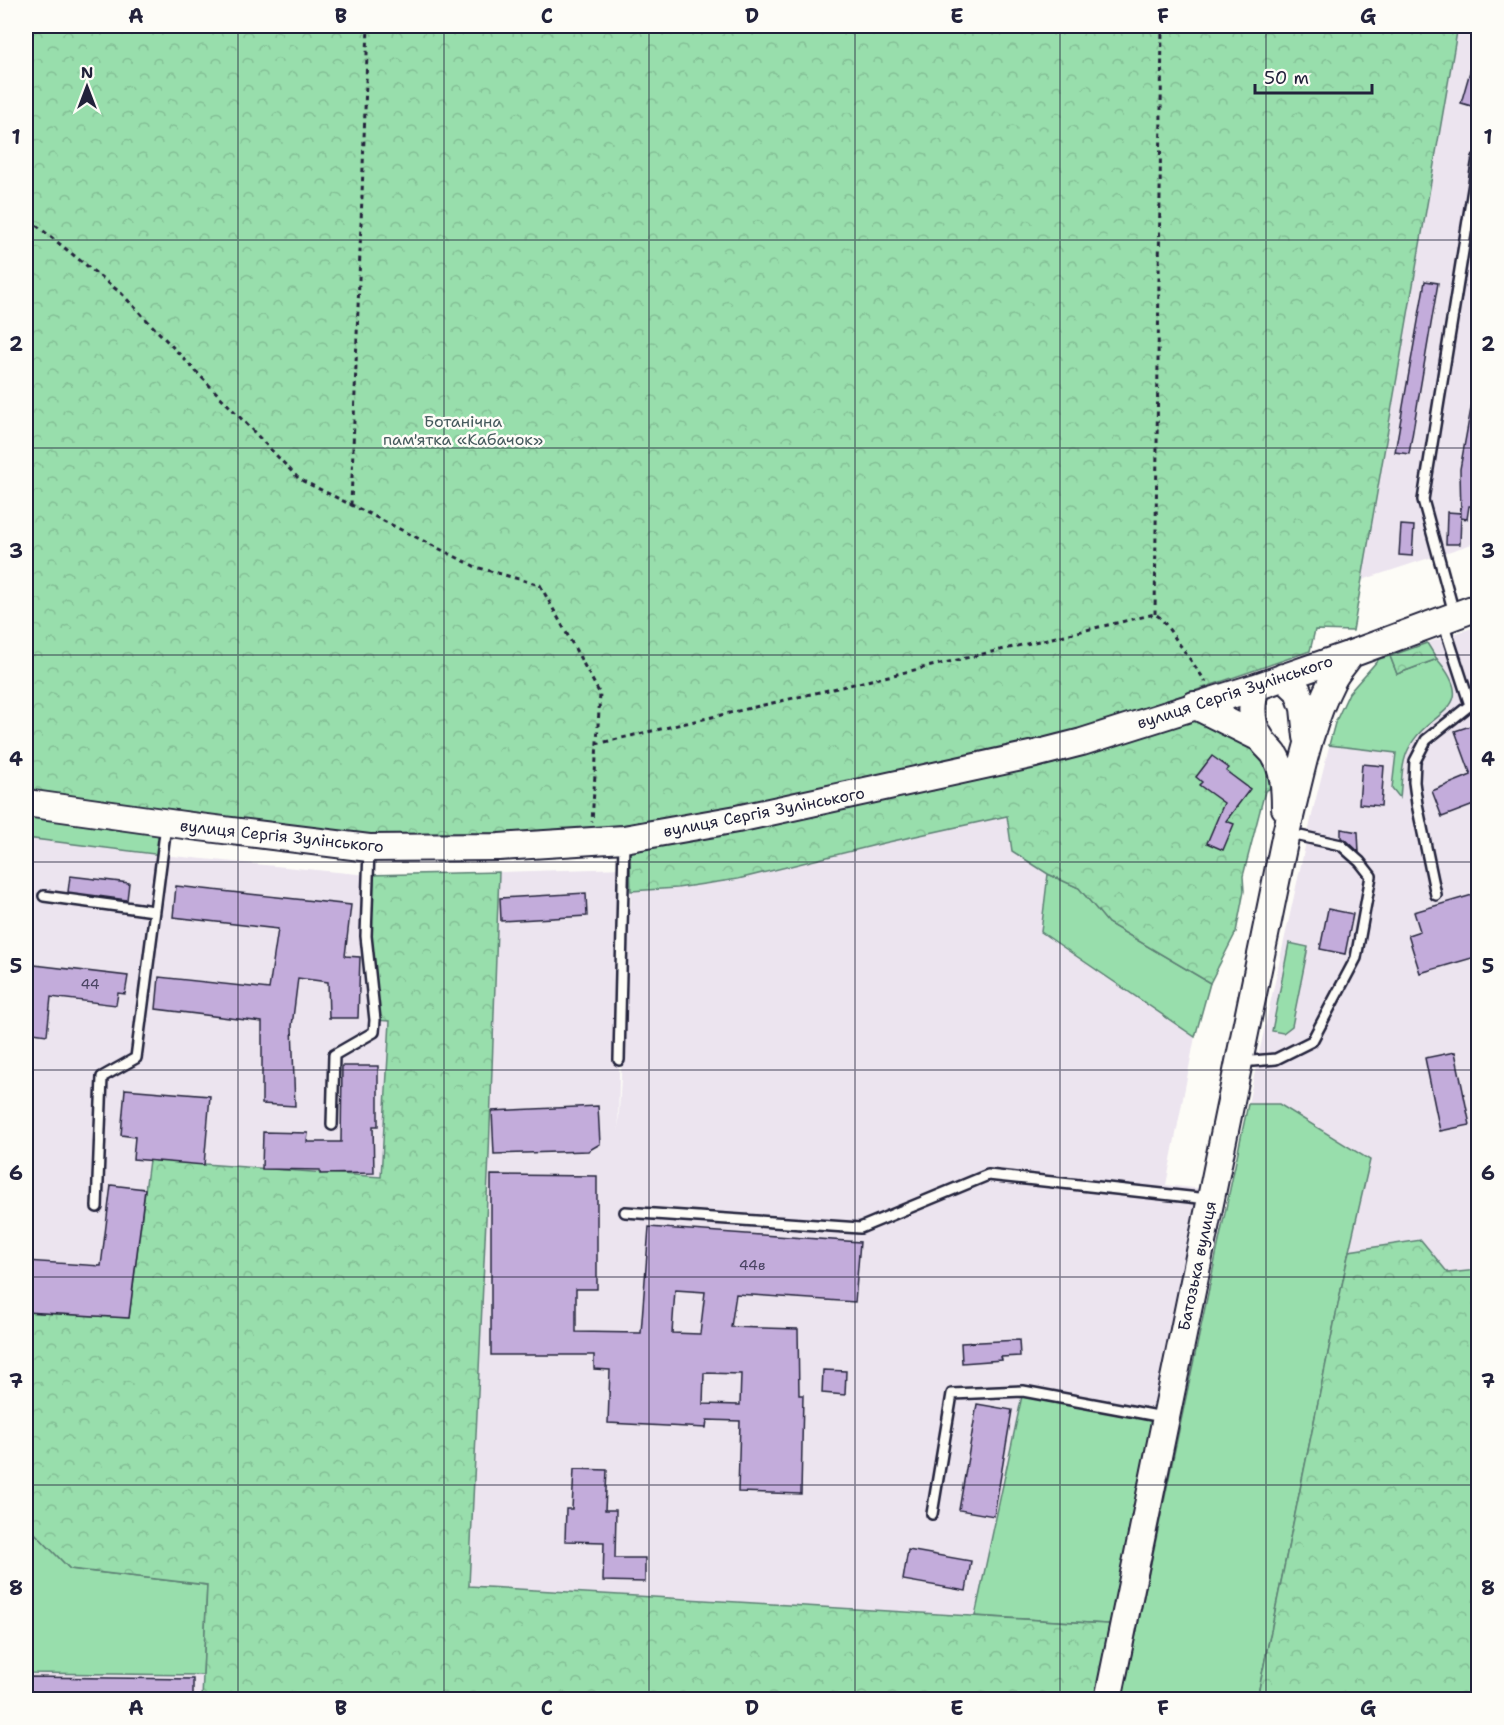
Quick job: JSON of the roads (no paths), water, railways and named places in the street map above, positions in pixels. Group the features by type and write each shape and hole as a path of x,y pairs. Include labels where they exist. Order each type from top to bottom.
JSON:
{"street":[{"name":"вулиця Сергія Зулінського","path":"26,803 369,848 499,847 624,839 737,819 1082,742 1256,687 1479,607"},
{"name":"Батозька вулиця","path":"1108,1700 1286,833 1308,744 1322,702 1334,678 1351,654"},
{"name":"Батозька вулиця","path":"1283,677 1298,691 1304,708 1308,744"},
{"name":"Батозька вулиця","path":"1256,687 1252,702 1253,718 1260,738"},
{"name":"Батозька вулиця","path":"1206,702 1260,738 1274,754 1281,772 1285,793 1286,833"}],"lane":[{"path":"1436,895 1417,804 1414,782 1415,761 1426,740 1474,704 1448,617 1423,500 1479,158"},
{"path":"97,1207 102,1077 136,1058 166,823"},
{"path":"1238,1062 1276,1059 1312,1041 1356,958 1371,876 1360,862 1341,845 1286,833"},
{"path":"619,1060 624,839"},
{"path":"332,1125 333,1054 374,1032 375,1020 366,936 369,848"},
{"path":"44,896 154,911"},
{"path":"625,1212 860,1228 988,1175 1210,1200"},
{"path":"932,1514 952,1394 1023,1391 1166,1417"}],"park label":[{"name":"Ботанічна пам'ятка «Кабачок»","path":"463,430"}]}
